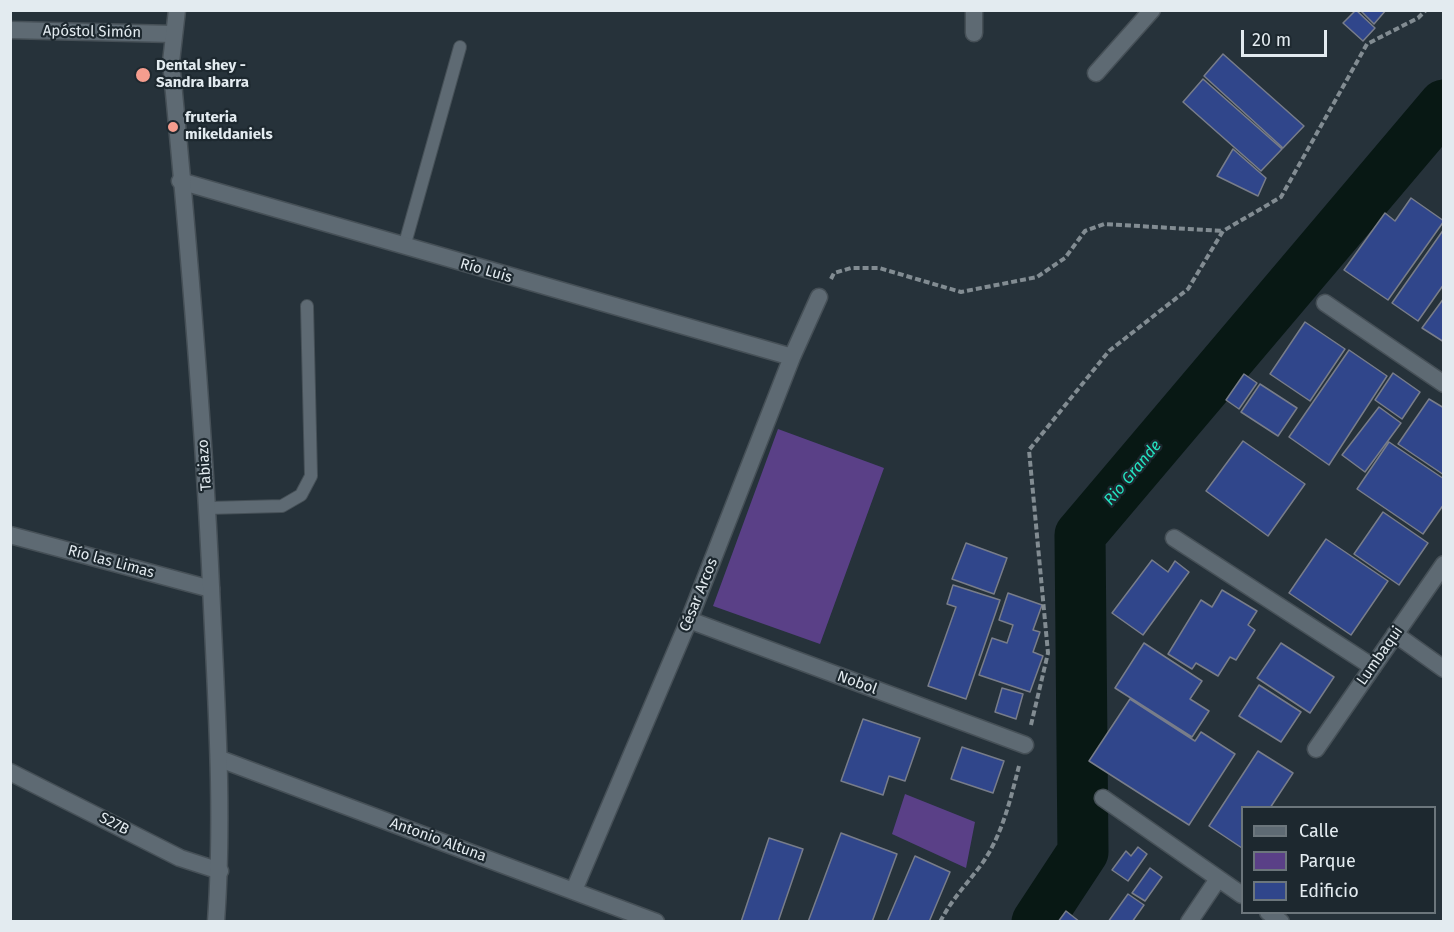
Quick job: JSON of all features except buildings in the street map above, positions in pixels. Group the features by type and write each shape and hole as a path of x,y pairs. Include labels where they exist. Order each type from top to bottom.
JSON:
{"street":[{"name":"Tabiazo","path":"177,10 171,62 208,508 220,759 220,871 216,921"},
{"path":"974,10 975,33"},
{"path":"1096,73 1152,10"},
{"name":"Apóstol Simón","path":"10,30 173,34"},
{"name":"Río Luis","path":"180,181 404,248 792,357"},
{"name":"César Arcos","path":"574,890 689,621 792,357 819,297"},
{"path":"1325,303 1443,384"},
{"name":"Río las Limas","path":"10,536 211,589"},
{"path":"1174,538 1373,667"},
{"name":"Lumbaqui","path":"1316,749 1443,564"},
{"name":"Nobol","path":"689,621 1024,745"},
{"path":"1395,634 1443,669"},
{"name":"Antonio Altuna","path":"220,759 656,921"},
{"name":"S27B","path":"10,772 180,858 220,871"},
{"path":"1102,798 1241,895"},
{"path":"1189,921 1218,879"}],"lane":[{"path":"404,248 460,47"},
{"path":"208,508 282,506 301,495 311,476 307,306"}],"path":[{"path":"940,921 953,898 982,864 1006,819 1024,745 1041,691 1048,653 1029,450 1109,351 1188,289 1223,231 1281,197 1367,44 1418,18 1426,10"},
{"path":"819,297 834,273 851,268 879,268 961,292 1037,278 1065,258 1085,231 1104,224 1223,231"}],"green space":[{"path":"778,429 884,468 820,644 713,606"},
{"path":"905,794 975,822 966,868 892,834"}],"waterway":[{"name":"Rio Grande","path":"1037,922 1083,852 1080,535 1444,105"}],"place":[{"name":"Dental shey - Sandra Ibarra","path":"143,75"},
{"name":"fruteria mikeldaniels","path":"173,127"}]}
